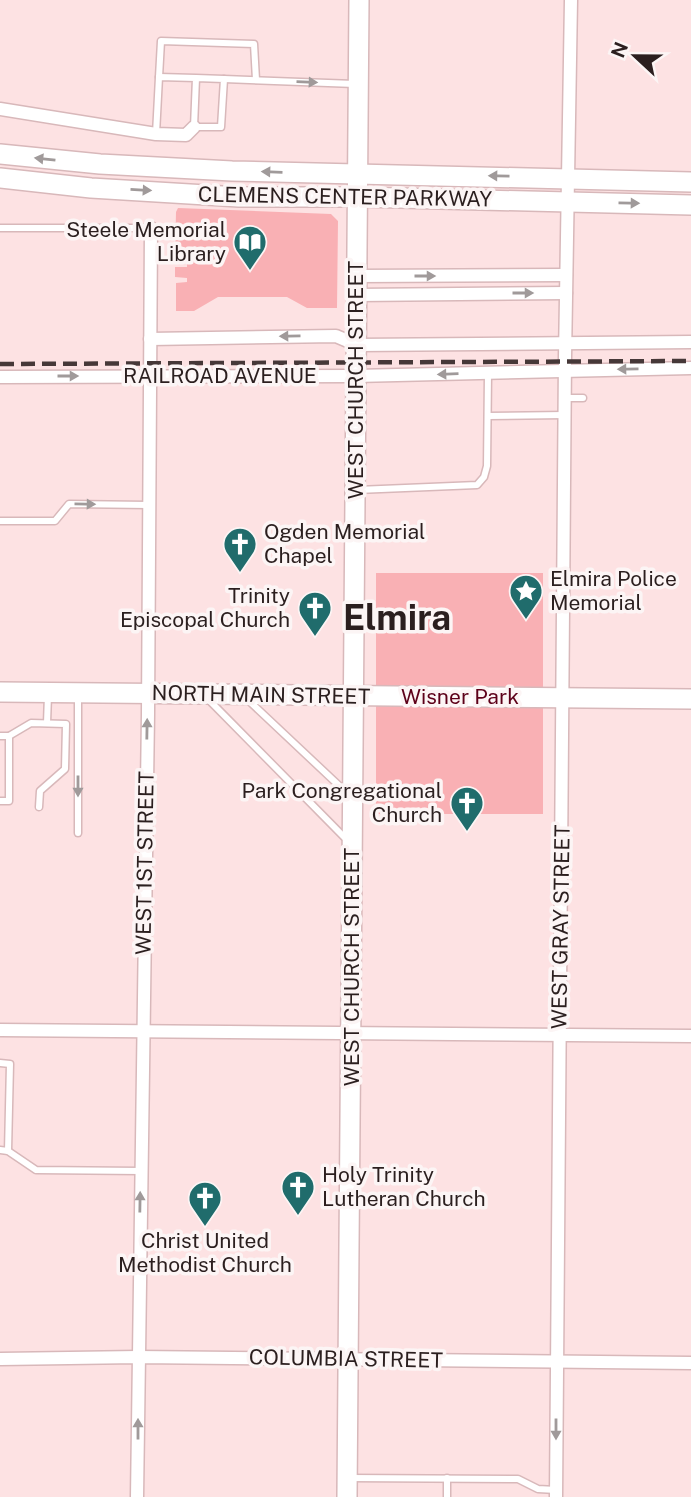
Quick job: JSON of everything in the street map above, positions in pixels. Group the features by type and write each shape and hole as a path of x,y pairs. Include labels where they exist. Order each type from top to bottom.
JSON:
{"main road":[{"name":"WEST CHURCH STREET","path":"347,1487 359,0"},
{"name":"CLEMENS CENTER PARKWAY","path":"0,154 100,164 232,171 358,186 567,202 691,205"},
{"name":"CLEMENS CENTER PARKWAY","path":"0,178 90,188 239,197 358,186 568,178 691,182"},
{"name":"NORTH MAIN STREET","path":"0,692 691,699"}],"street":[{"name":"WEST GRAY STREET","path":"556,1493 565,342 571,0"},
{"path":"0,108 156,134 186,135 194,127"},
{"name":"WEST 1ST STREET","path":"137,1497 148,694 150,228"},
{"path":"357,285 566,275"},
{"path":"357,285 566,293"},
{"name":"RAILROAD AVENUE","path":"150,338 336,336 357,345 691,342"},
{"name":"RAILROAD AVENUE","path":"0,377 488,373 565,364 691,368"},
{"path":"0,1030 691,1037"},
{"name":"COLUMBIA STREET","path":"0,1359 138,1357 691,1363"}],"lane":[{"path":"156,134 161,41 254,44 256,80"},
{"path":"159,77 359,84"},
{"path":"196,78 194,127 221,127 224,79"},
{"path":"0,228 150,228"},
{"path":"355,490 477,485 484,477 487,466 488,373"},
{"path":"565,398 583,398"},
{"path":"488,416 565,415"},
{"path":"0,521 54,521 69,504 149,505"},
{"path":"47,723 48,693"},
{"path":"78,694 78,833"},
{"path":"204,695 353,846"},
{"path":"243,695 353,798"},
{"path":"0,736 9,736 32,723 65,724 65,769 40,792 39,807"},
{"path":"0,801 9,801 9,736"},
{"path":"0,1063 10,1064 4,1151 36,1170 141,1171"},
{"path":"347,1487 447,1478 518,1479 538,1489 556,1493"},
{"path":"447,1478 447,1497"}],"green space":[{"name":"Steele Memorial Library","path":"178,208 331,214 338,221 337,308 307,308 287,297 218,297 194,311 176,311 176,283 187,282 187,278 175,277 175,267 187,267 187,256 175,256"},
{"name":"Wisner Park","path":"376,573 543,573 543,814 376,814"}],"railway":[{"path":"0,364 691,361"}],"place":[{"name":"Steele Memorial Library","path":"250,272"},
{"name":"Ogden Memorial Chapel","path":"240,574"},
{"name":"Elmira Police Memorial","path":"526,621"},
{"name":"Trinity Episcopal Church","path":"315,638"},
{"name":"Park Congregational Church","path":"467,833"},
{"name":"Holy Trinity Lutheran Church","path":"298,1217"},
{"name":"Christ United Methodist Church","path":"205,1228"}],"district":[{"name":"Elmira","path":"397,618"}]}
